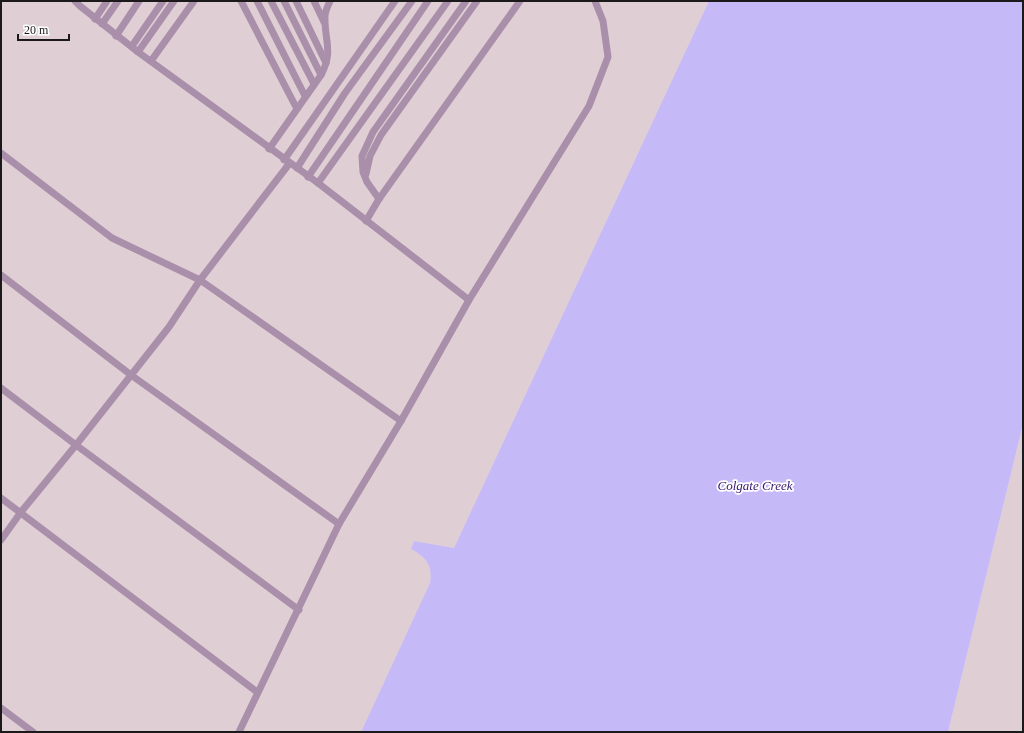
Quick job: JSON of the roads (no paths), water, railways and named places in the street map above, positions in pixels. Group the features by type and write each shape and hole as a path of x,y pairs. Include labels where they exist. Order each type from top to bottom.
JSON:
{"lane":[{"path":"95,19 107,1"},
{"path":"102,24 118,1"},
{"path":"116,36 140,1"},
{"path":"132,46 163,1"},
{"path":"138,52 174,1"},
{"path":"151,61 194,1"},
{"path":"242,1 296,109"},
{"path":"257,1 305,96"},
{"path":"272,1 314,84"},
{"path":"284,1 321,75"},
{"path":"296,1 326,63"},
{"path":"314,1 326,25"},
{"path":"1,540 21,512 169,327 200,280 287,162 395,1"},
{"path":"296,168 345,93 412,1"},
{"path":"308,177 428,1"},
{"path":"318,184 448,1"},
{"path":"379,199 367,182 363,172 362,156 373,132 466,1"},
{"path":"367,182 366,172 370,156 382,135 476,1"},
{"path":"366,221 379,199 520,1"},
{"path":"239,732 339,524 401,421 469,300 589,106 608,57 603,21 595,1"},
{"path":"269,149 321,75 326,63 328,56 325,15 329,2"},
{"path":"79,3 95,19 116,36 132,46 138,52 318,184 469,300"},
{"path":"1,153 112,238 200,280 401,421"},
{"path":"1,275 131,375 339,524"},
{"path":"1,388 298,610"},
{"path":"1,498 258,692"},
{"path":"1,708 33,732"}],"water":[{"name":"Colgate Creek","path":"709,1 1023,1 1023,424 948,732 361,732 430,583 431,577 427,562 421,555 411,549 414,541 454,548"}]}
